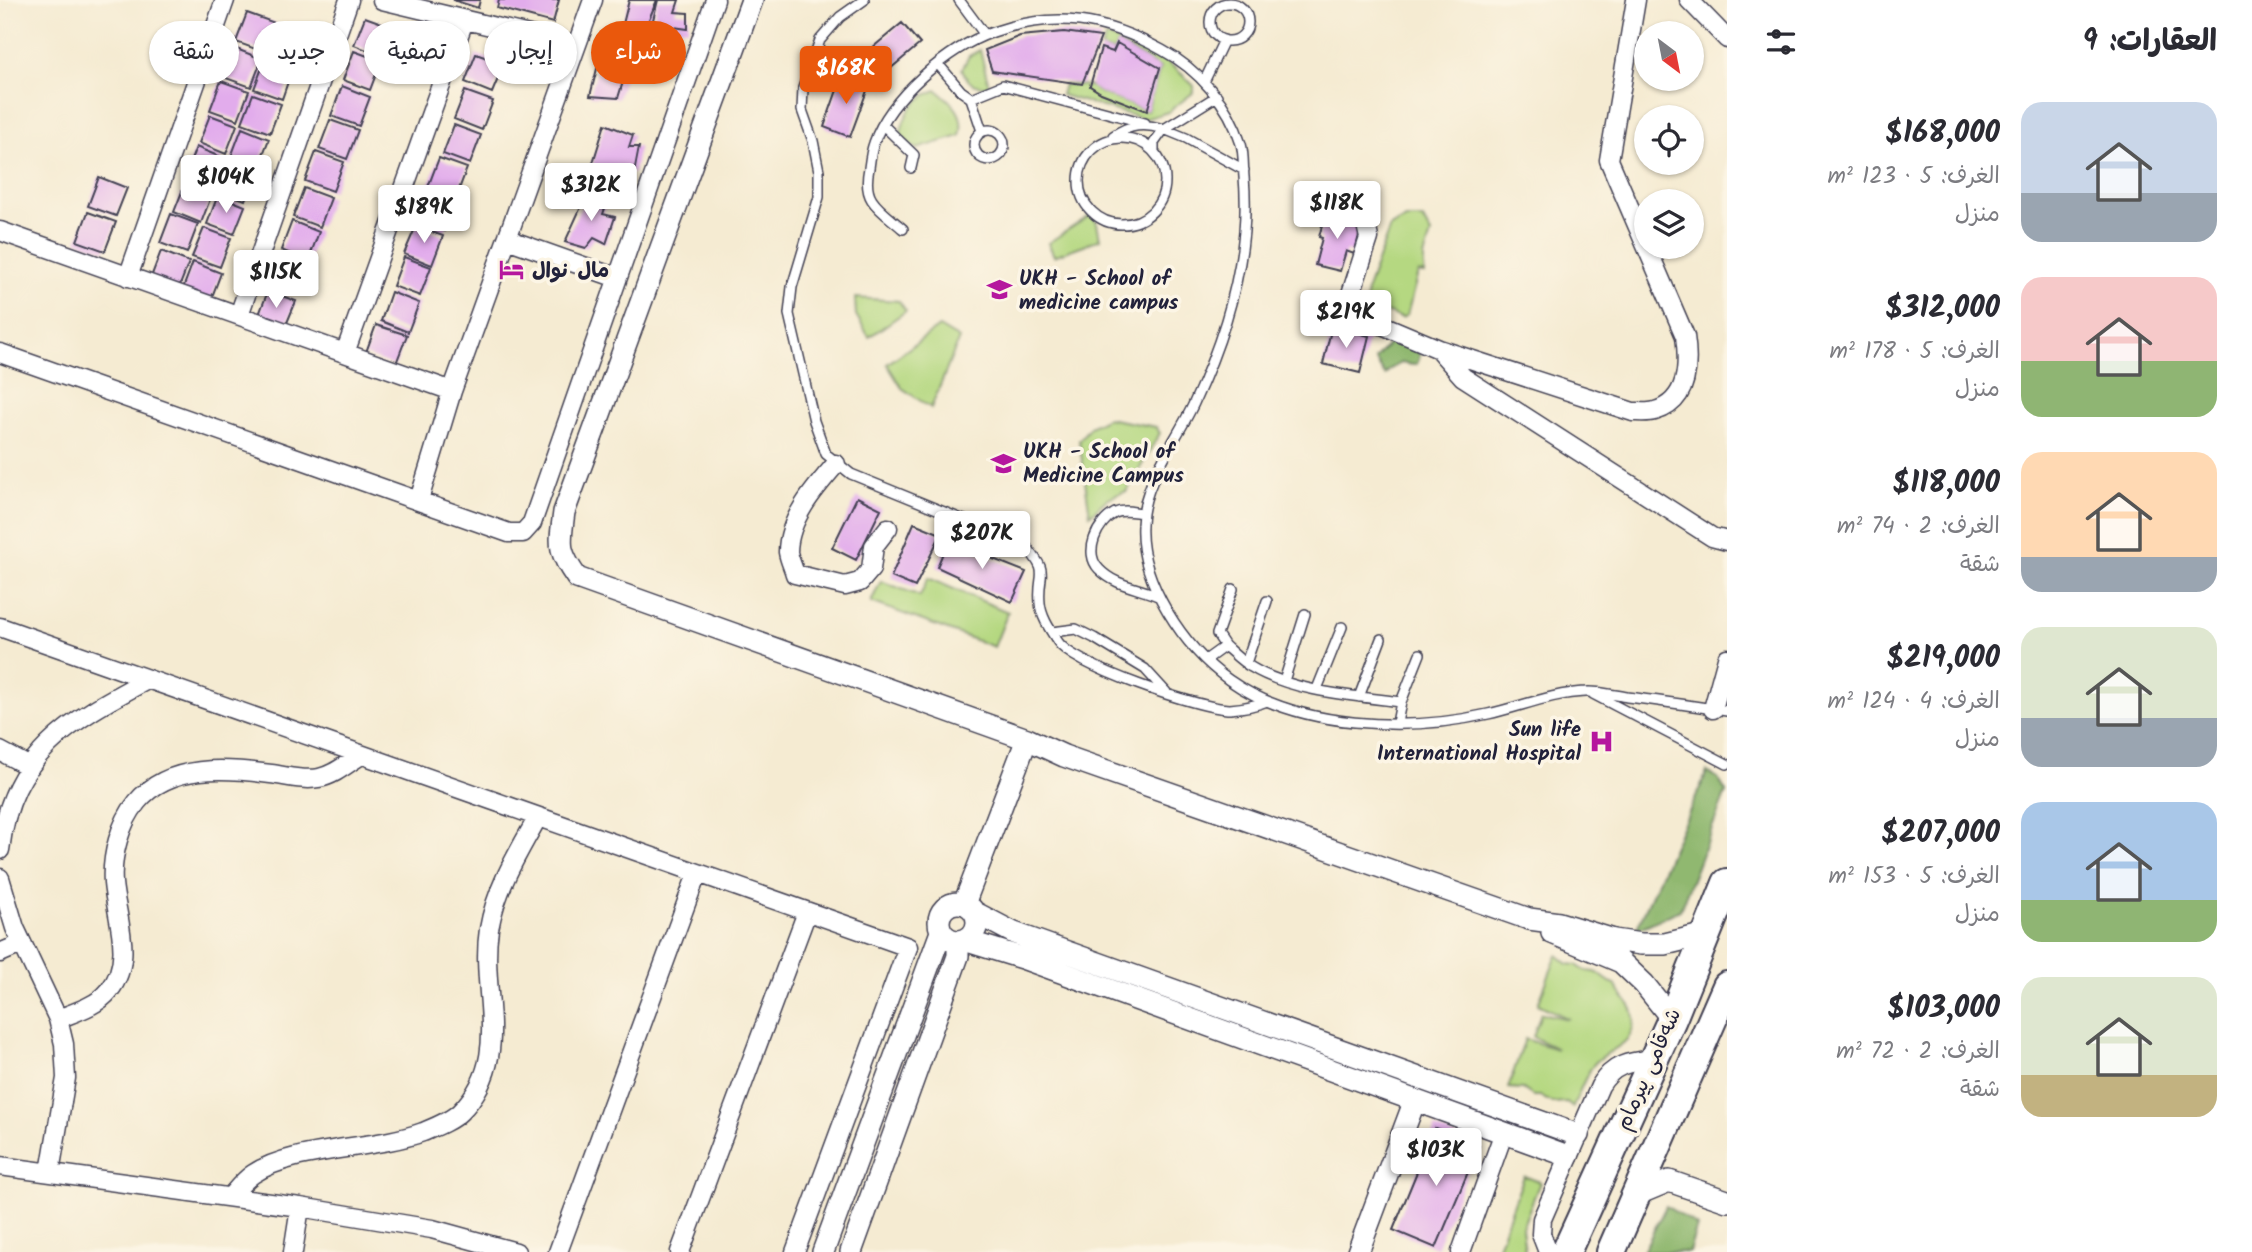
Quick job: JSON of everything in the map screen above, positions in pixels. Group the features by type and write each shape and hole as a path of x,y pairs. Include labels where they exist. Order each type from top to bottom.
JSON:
{"highway":[{"name":"شەقامی پیرمام","path":"1566,1252 1671,1019 1727,883"},
{"name":"شەقامی پیرمام","path":"1611,1252 1727,986"}],"street":[{"path":"128,277 225,0"},
{"path":"239,315 349,0"},
{"path":"382,0 464,21"},
{"path":"577,41 593,0"},
{"path":"0,353 513,534 523,533 530,527 715,0"},
{"path":"752,0 564,512 559,545 576,578 1027,739 1065,756 1529,919 1559,923 1614,940 1640,944 1665,944 1706,934"},
{"path":"1339,206 1364,215 1369,238 1349,300 1350,307 1356,314 1439,349 1633,412 1655,411 1673,401 1685,383 1689,362 1685,336 1609,160 1636,0"},
{"path":"1689,0 1727,39"},
{"path":"345,353 441,84"},
{"path":"419,500 452,391 562,84"},
{"path":"1,227 128,277 452,391"},
{"path":"507,239 617,278"},
{"path":"1439,349 1463,377 1713,537 1727,541"},
{"path":"836,464 814,488 793,528 788,554 795,574 845,586 860,582 871,569 874,546 888,528"},
{"path":"0,627 908,947 795,1252"},
{"path":"1720,710 1727,658"},
{"path":"0,850 5,818 15,792 30,766 49,742 75,721 147,680"},
{"path":"969,908 1027,739"},
{"path":"0,751 30,766"},
{"path":"58,1019 94,1004 109,991 118,976 123,955 113,881 115,857 126,818 146,794 171,778 208,771 234,770 318,779 332,774 360,755"},
{"path":"231,1196 242,1182 272,1164 403,1139 434,1128 459,1114 480,1087 491,1055 489,930 498,895 538,817"},
{"path":"0,878 21,944 58,1019 64,1045 66,1078 50,1172"},
{"path":"558,1252 694,882"},
{"path":"1568,1156 1022,958 954,937 939,925 941,913 951,904 969,908 1014,933 1578,1135"},
{"path":"954,937 974,931 976,919 969,908"},
{"path":"1529,919 1555,935 1621,962 1644,984 1671,1019"},
{"path":"680,1252 804,920"},
{"path":"823,1252 954,937"},
{"path":"851,1252 958,957 954,937"},
{"path":"0,953 21,944"},
{"path":"1346,1075 1354,1054"},
{"path":"1548,1252 1541,1234 1542,1219 1606,1074 1625,1063 1653,1059"},
{"path":"1358,1252 1415,1100"},
{"path":"1461,1252 1513,1111"},
{"path":"1657,1147 1669,1181"},
{"path":"0,1166 300,1207 432,1229 516,1252"},
{"path":"1635,1198 1669,1181 1727,1201"},
{"path":"293,1252 300,1207"}],"lane":[{"path":"864,0 840,17 820,40 803,88 803,110 819,171 819,197 792,287 789,314 814,421 826,454 851,474 1025,545 1044,573 1040,603 1044,618 1059,644 1070,654 1146,688 1167,692 1190,703 1229,709 1266,701"},
{"path":"959,0 985,35"},
{"path":"1231,3 1243,9 1248,21 1247,27 1239,38 1224,40 1213,32 1210,20 1219,6 1231,3"},
{"path":"903,229 870,199 867,180 873,144 903,96 938,64 985,35 1014,24 1050,19 1100,24 1137,37 1167,52 1194,72 1217,96 1241,144 1247,205 1236,288 1218,344 1196,400 1163,461 1142,513 1142,543 1148,571 1158,596 1192,646 1227,679 1266,701 1304,712 1360,722 1435,724 1547,698 1588,692 1720,710"},
{"path":"1203,82 1224,40"},
{"path":"938,64 961,92 971,98 982,131"},
{"path":"971,98 1003,85 1164,129 1244,170"},
{"path":"1154,152 1154,143 1164,129 1217,96"},
{"path":"1108,139 1136,139 1154,152 1164,169 1166,182 1163,196 1156,208 1146,217 1133,223 1119,225 1106,222 1093,214 1078,189 1079,174 1083,159 1093,148 1121,131 1144,123"},
{"path":"883,125 914,155 911,168"},
{"path":"1142,513 1120,512 1106,521 1094,538 1094,560 1096,567 1118,584 1158,596"},
{"path":"1233,589 1217,634 1225,646 1246,663 1284,681 1359,697 1401,702"},
{"path":"1246,663 1267,601"},
{"path":"1284,681 1305,614"},
{"path":"1317,689 1342,627"},
{"path":"1052,632 1076,629 1094,638 1145,669 1167,692"},
{"path":"1359,697 1381,639"},
{"path":"1206,659 1225,646"},
{"path":"1397,723 1401,702 1420,654"},
{"path":"1588,692 1727,764"}],"green space":[{"path":"1106,37 1132,44 1164,60 1194,86 1194,92 1168,112 1145,119 1061,95 1064,84 1090,86 1147,111 1160,68 1118,43 1113,52 1101,48"},
{"path":"980,50 989,86 972,84 962,69 969,56"},
{"path":"937,90 953,104 960,115 960,136 917,149 900,137 904,121 916,102"},
{"path":"1091,215 1097,223 1100,239 1054,256 1048,243"},
{"path":"1406,219 1423,219 1431,234 1424,257 1424,274 1418,273 1407,315 1402,318 1369,306 1366,299 1367,289 1390,227"},
{"path":"855,298 899,301 906,311 869,337 856,315"},
{"path":"939,327 959,339 931,408 902,388 887,364"},
{"path":"1405,339 1415,347 1420,356 1417,364 1401,363 1385,375 1375,359 1390,342"},
{"path":"1107,418 1156,427 1160,433 1127,491 1108,498 1090,515 1079,440 1090,427"},
{"path":"928,578 1008,612 994,647 871,602 881,581 920,596"},
{"path":"1707,772 1718,778 1726,792 1680,910 1636,930"},
{"path":"1557,955 1568,964 1599,974 1615,984 1634,1016 1629,1037 1592,1067 1573,1107 1567,1102 1552,1103 1523,1089 1508,1088 1525,1039 1557,1049 1533,1037 1541,1013 1569,1019 1538,1004"},
{"path":"1524,1176 1540,1182 1522,1228 1525,1252 1496,1252"},
{"path":"1666,1206 1697,1226 1689,1252 1643,1252"}],"building":[{"path":"453,0 480,0 478,8"},
{"path":"499,0 559,0 554,21 497,8"},
{"path":"629,0 657,0 648,21 624,21"},
{"path":"658,0 679,0 675,12 688,13 688,29 686,21 653,21"},
{"path":"247,13 269,21 253,21 253,48 239,43 239,34"},
{"path":"365,17 376,21 364,21 364,49 354,45"},
{"path":"902,23 920,44 878,79 860,58"},
{"path":"1064,32 1101,37 1082,84 992,71 985,50 1020,36"},
{"path":"1117,43 1160,68 1147,111 1090,86 1101,48 1113,52"},
{"path":"239,50 253,55 251,87 239,83"},
{"path":"354,51 364,55 364,84 372,84 370,90 350,83 350,62"},
{"path":"476,54 484,57 484,84 496,84 492,93 470,84 470,69"},
{"path":"842,76 869,85 850,137 824,127"},
{"path":"220,84 229,84 249,91 238,120 210,110"},
{"path":"256,84 287,84 282,99 254,89"},
{"path":"593,84 622,84 618,98 590,96"},
{"path":"342,86 370,97 359,126 331,116"},
{"path":"465,91 493,101 482,130 454,119"},
{"path":"253,94 281,104 270,133 242,123"},
{"path":"210,115 237,125 226,154 199,143"},
{"path":"330,120 358,130 347,159 319,149"},
{"path":"605,124 633,135 629,147 639,147 634,173 617,170 608,190 587,182"},
{"path":"454,125 481,135 470,164 443,154"},
{"path":"242,128 269,139 258,167 231,157"},
{"path":"196,147 223,158 212,186 185,176"},
{"path":"316,152 344,162 333,191 305,181"},
{"path":"439,158 467,168 456,197 428,187"},
{"path":"228,161 256,171 245,200 217,190"},
{"path":"99,177 127,188 116,216 88,206"},
{"path":"185,184 212,194 201,223 174,212"},
{"path":"304,188 331,198 320,227 293,217"},
{"path":"428,192 456,202 445,231 417,221"},
{"path":"218,195 245,206 234,234 207,224"},
{"path":"586,196 608,200 603,214 615,217 606,244 594,238 586,248 565,242"},
{"path":"88,212 116,222 105,251 77,241"},
{"path":"171,214 198,224 187,253 160,243"},
{"path":"1325,214 1362,224 1354,254 1346,251 1340,271 1315,265"},
{"path":"292,221 319,232 308,261 281,250"},
{"path":"416,226 443,236 432,265 404,254"},
{"path":"204,228 231,238 220,267 192,257"},
{"path":"161,251 189,262 178,290 150,280"},
{"path":"281,253 309,264 298,293 270,282"},
{"path":"404,257 431,267 420,296 393,286"},
{"path":"193,262 221,273 210,302 182,291"},
{"path":"268,291 296,301 284,330 257,320"},
{"path":"391,292 419,303 408,332 381,321"},
{"path":"376,325 407,335 395,366 365,355"},
{"path":"1332,326 1369,336 1360,373 1323,364"},
{"path":"857,497 881,509 856,560 832,548"},
{"path":"914,523 941,534 915,587 891,577"},
{"path":"948,541 1026,572 1012,602 937,567"},
{"path":"1435,1128 1479,1146 1436,1248 1393,1230"}],"place":[{"name":"مال نوال","path":"512,270"},
{"name":"UKH - School of medicine campus","path":"999,290"},
{"name":"UKH - School of Medicine Campus","path":"1003,463"},
{"name":"Sun life International Hospital","path":"1601,741"}]}
